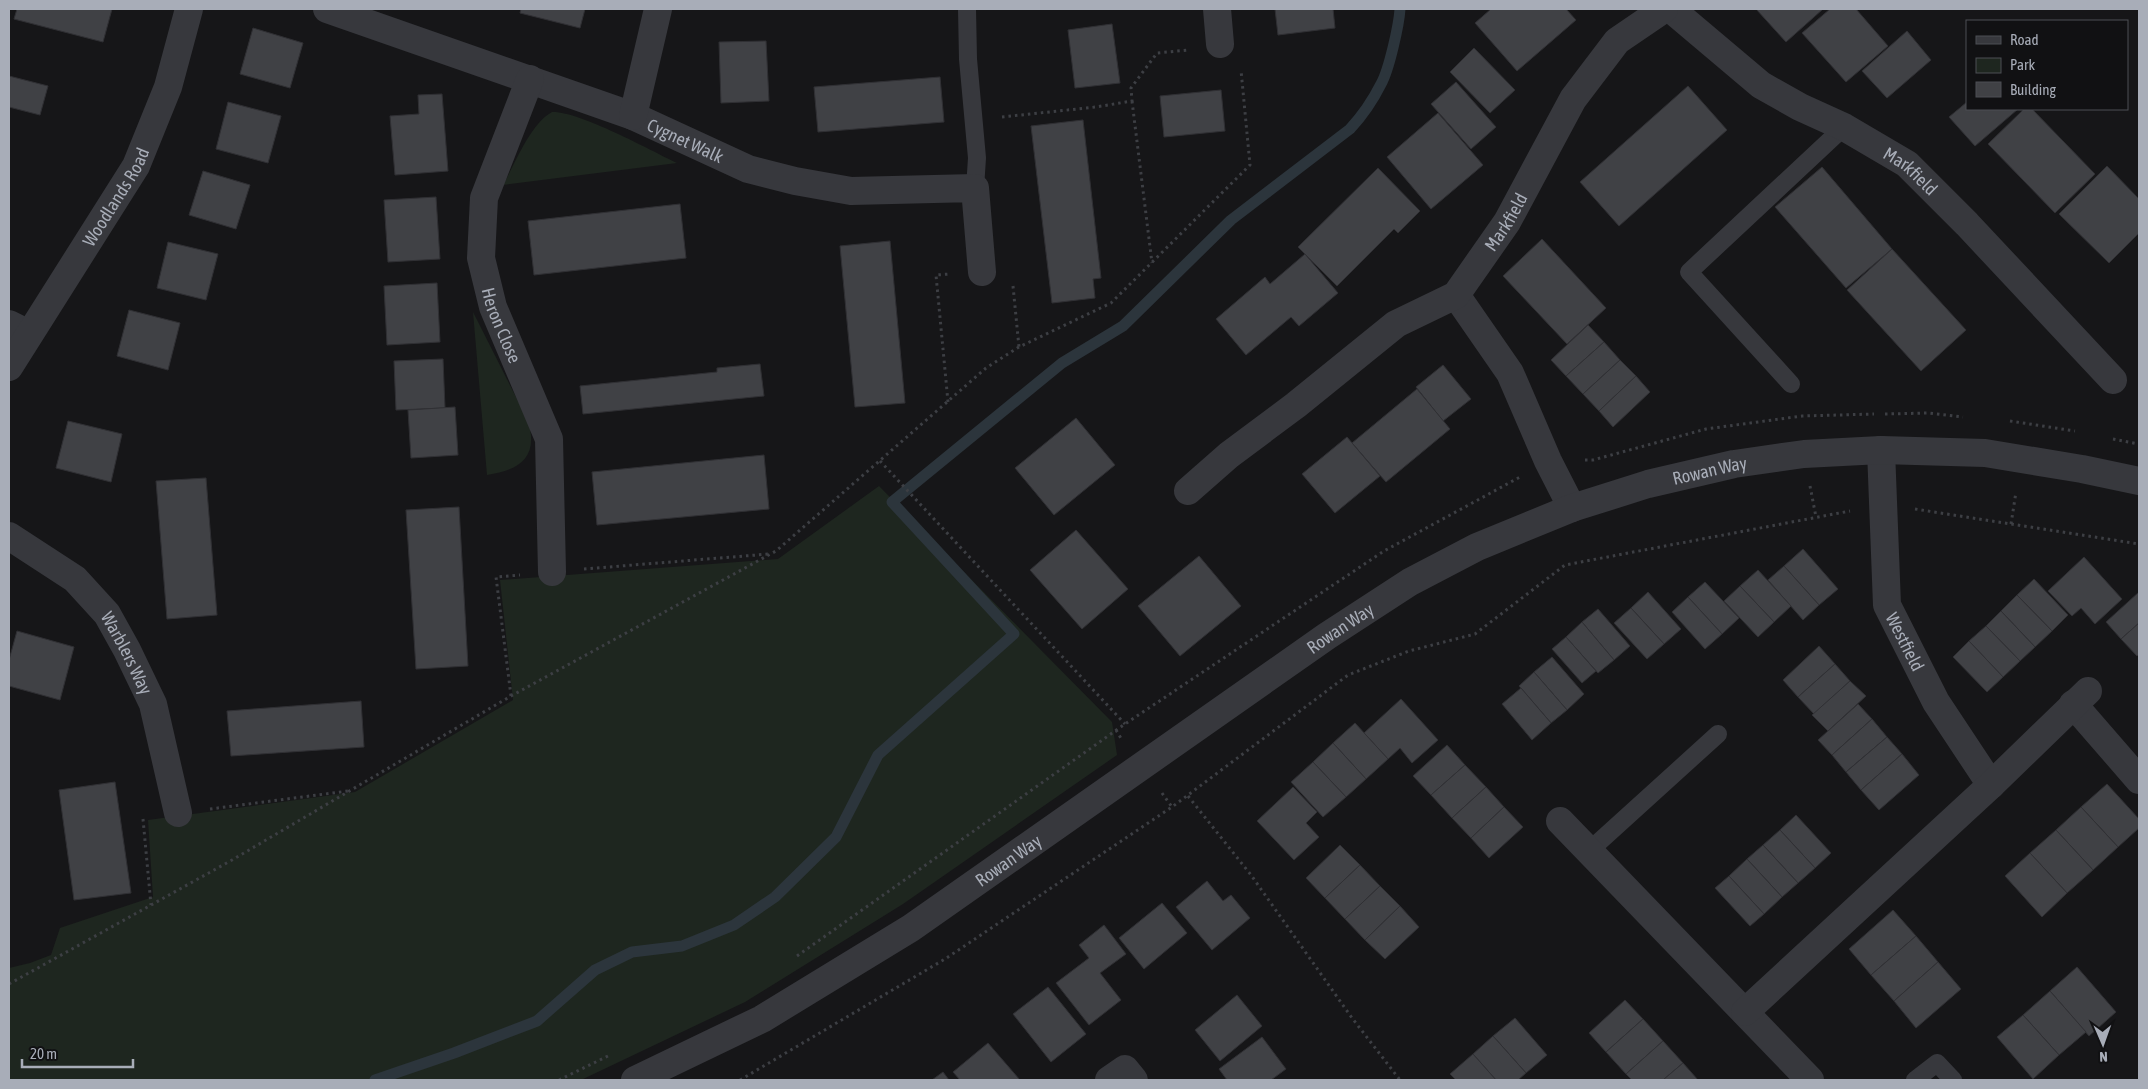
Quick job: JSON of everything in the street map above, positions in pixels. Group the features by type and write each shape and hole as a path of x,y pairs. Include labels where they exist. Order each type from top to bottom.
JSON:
{"street":[{"name":"Woodlands Road","path":"9,367 19,329 136,166 168,86 189,9"},
{"name":"Cygnet Walk","path":"327,9 633,116 748,169 795,181 851,191 974,188"},
{"path":"633,116 658,9"},
{"path":"1217,9 1220,44"},
{"name":"Markfield","path":"1188,491 1229,455 1296,405 1396,324 1456,295 1507,222 1573,99 1617,41 1664,9"},
{"name":"Markfield","path":"1671,9 1761,85 1800,107 1844,127 1907,164 1967,224 2113,380"},
{"name":"Heron Close","path":"530,80 484,198 481,258 493,307 549,439 552,572"},
{"path":"974,188 982,272"},
{"path":"1456,295 1510,373 1548,461 1572,508"},
{"name":"Rowan Way","path":"635,1080 762,1019 911,928 1326,636 1410,582 1476,547 1572,508 1648,484 1734,464 1804,454 1881,450 1985,454 2082,469 2139,481"},
{"name":"Westfield","path":"1881,450 1887,605 1936,702 1992,785"},
{"name":"Warblers Way","path":"9,536 75,579 107,614 154,704 178,813"},
{"path":"1745,1012 1992,785 2080,698 2139,780"},
{"path":"1560,821 1810,1080"},
{"path":"1109,1080 1125,1069 1134,1080"}],"lane":[{"path":"968,9 968,58 977,158 974,188"},
{"path":"1792,384 1689,272 1844,127"},
{"path":"1589,851 1718,734"},
{"path":"1916,1080 1937,1063 1953,1080"}],"path":[{"path":"9,984 350,791 511,696 771,554 986,368 1019,347 1111,303 1152,263 1250,165 1238,45 1220,44 1198,49 1157,53 1131,88 1152,263"},
{"path":"974,120 1096,107 1132,100"},
{"path":"948,402 936,275 1011,269 1019,347"},
{"path":"880,461 1125,724"},
{"path":"740,1080 945,959 1188,796 1348,675 1410,651 1475,634 1566,565 1883,504 2139,544"},
{"path":"511,696 496,577 771,554"},
{"path":"151,905 143,818 350,791"},
{"path":"1188,796 1251,875 1352,1018 1400,1080"}],"green space":[{"path":"552,112 564,113 596,124 677,163 503,185 530,135 544,118"},
{"path":"473,312 528,421 531,433 529,453 524,460 509,470 487,475"},
{"path":"879,486 1112,722 1117,755 903,904 745,1002 581,1080 9,1080 9,968 51,955 60,928 153,897 148,820 355,792 513,700 500,580 778,559"}],"building":[{"path":"17,9 112,9 103,42 14,19"},
{"path":"521,9 585,9 580,28 520,13"},
{"path":"1275,9 1333,9 1335,28 1278,35"},
{"path":"1491,9 1566,9 1576,20 1517,71 1475,23"},
{"path":"1756,9 1823,9 1786,42"},
{"path":"1830,9 1856,9 1888,46 1846,82 1802,33"},
{"path":"1112,24 1120,83 1075,88 1068,30"},
{"path":"253,28 303,43 290,88 240,74"},
{"path":"1907,31 1931,60 1887,98 1862,71"},
{"path":"766,41 769,101 721,103 719,42"},
{"path":"1474,48 1515,90 1490,113 1450,72"},
{"path":"9,76 48,86 40,115 9,107"},
{"path":"940,77 944,122 818,132 814,87"},
{"path":"1456,82 1496,127 1471,149 1431,104"},
{"path":"1688,86 1727,130 1619,226 1580,182"},
{"path":"1221,90 1225,131 1164,137 1160,96"},
{"path":"442,94 448,171 395,175 390,116 419,114 418,95"},
{"path":"228,102 281,116 268,163 216,149"},
{"path":"1966,103 1966,110 2017,110 1975,146 1949,117"},
{"path":"2023,110 2033,110 2095,174 2055,213 1988,144"},
{"path":"1438,113 1483,165 1431,209 1387,157"},
{"path":"1083,120 1101,278 1093,279 1095,298 1052,303 1031,126"},
{"path":"2107,166 2139,199 2139,233 2109,263 2059,214"},
{"path":"1822,167 1892,249 1846,288 1775,207"},
{"path":"1378,168 1420,211 1398,233 1394,229 1337,286 1298,247"},
{"path":"203,171 250,185 236,229 189,215"},
{"path":"436,197 440,259 388,262 384,200"},
{"path":"680,204 686,258 534,275 528,221"},
{"path":"1542,239 1606,308 1567,344 1503,276"},
{"path":"890,241 905,403 855,407 840,246"},
{"path":"168,242 218,254 206,300 157,288"},
{"path":"1892,249 1966,330 1921,371 1847,290"},
{"path":"1305,254 1338,293 1299,326 1291,317 1246,355 1216,319 1265,277 1270,284"},
{"path":"437,283 440,342 387,345 384,286"},
{"path":"129,310 180,323 168,370 117,356"},
{"path":"1588,325 1604,342 1566,376 1551,360"},
{"path":"1604,342 1620,360 1583,394 1566,376"},
{"path":"443,359 445,408 396,410 394,361"},
{"path":"1620,360 1636,376 1599,411 1583,394"},
{"path":"760,364 764,396 583,414 580,386 717,372 717,368"},
{"path":"1443,365 1471,399 1443,421 1416,387"},
{"path":"1636,376 1650,392 1613,427 1599,411"},
{"path":"1417,389 1450,429 1386,482 1352,443"},
{"path":"455,407 458,455 411,458 408,410"},
{"path":"1076,418 1115,465 1054,515 1015,468"},
{"path":"68,421 122,434 111,482 56,468"},
{"path":"1347,437 1380,476 1335,513 1302,474"},
{"path":"764,455 769,509 597,525 592,472"},
{"path":"206,478 217,615 167,619 156,481"},
{"path":"459,507 468,666 416,669 406,510"},
{"path":"1076,530 1128,589 1082,629 1030,570"},
{"path":"1803,549 1838,589 1819,605 1784,566"},
{"path":"1199,556 1241,606 1180,656 1138,606"},
{"path":"2084,557 2122,599 2095,624 2081,608 2072,616 2048,591"},
{"path":"1784,566 1819,605 1803,620 1768,580"},
{"path":"1758,570 1791,606 1774,622 1740,586"},
{"path":"2034,579 2068,615 2052,631 2017,595"},
{"path":"1705,582 1739,618 1722,634 1688,597"},
{"path":"1740,586 1774,622 1758,637 1724,601"},
{"path":"1648,592 1681,629 1664,644 1631,608"},
{"path":"2139,592 2139,623 2121,639 2106,622"},
{"path":"2017,595 2052,631 2035,647 2001,611"},
{"path":"1688,597 1722,634 1705,649 1672,612"},
{"path":"1631,608 1664,644 1647,659 1614,623"},
{"path":"1598,609 1630,646 1614,660 1582,622"},
{"path":"2001,611 2035,647 2020,661 1986,626"},
{"path":"1582,622 1614,660 1598,673 1566,637"},
{"path":"2139,623 2139,654 2137,656 2121,639"},
{"path":"1986,626 2020,661 2003,677 1969,641"},
{"path":"17,631 74,647 60,700 9,686 9,660"},
{"path":"1566,637 1596,671 1582,683 1552,649"},
{"path":"1969,641 2003,677 1987,692 1953,657"},
{"path":"1819,646 1835,664 1798,697 1783,680"},
{"path":"1552,657 1584,694 1567,710 1534,672"},
{"path":"1835,664 1850,681 1814,714 1798,697"},
{"path":"1534,672 1567,710 1551,723 1519,686"},
{"path":"1850,681 1866,696 1828,731 1812,715"},
{"path":"1521,688 1551,723 1532,740 1502,704"},
{"path":"1401,699 1438,740 1412,763 1400,748 1388,759 1364,733"},
{"path":"361,701 364,747 231,756 227,711"},
{"path":"1858,704 1872,719 1832,755 1818,740"},
{"path":"1872,719 1887,737 1846,772 1832,755"},
{"path":"1355,723 1388,759 1366,779 1333,743"},
{"path":"1887,737 1902,754 1861,790 1846,772"},
{"path":"1333,743 1366,779 1346,797 1313,762"},
{"path":"1447,745 1465,765 1431,795 1413,776"},
{"path":"1902,754 1919,775 1879,810 1861,790"},
{"path":"1313,762 1346,797 1323,817 1291,782"},
{"path":"1465,765 1486,787 1452,818 1431,795"},
{"path":"115,782 131,893 74,900 59,790"},
{"path":"2107,784 2139,819 2139,828 2118,847 2081,807"},
{"path":"1293,787 1317,812 1306,823 1319,837 1294,860 1257,821"},
{"path":"1486,787 1504,807 1471,838 1452,818"},
{"path":"1504,807 1523,827 1489,858 1471,838"},
{"path":"2081,807 2118,847 2093,870 2056,830"},
{"path":"1796,815 1831,853 1815,868 1780,830"},
{"path":"1780,830 1815,868 1798,883 1763,845"},
{"path":"2056,830 2093,870 2067,893 2030,853"},
{"path":"1340,845 1360,865 1325,898 1306,878"},
{"path":"1763,845 1798,883 1782,897 1747,859"},
{"path":"2030,853 2067,893 2042,917 2005,876"},
{"path":"1747,859 1782,897 1764,914 1729,876"},
{"path":"1360,865 1380,886 1345,919 1325,898"},
{"path":"1729,876 1764,914 1750,926 1715,888"},
{"path":"1207,881 1223,901 1231,895 1250,918 1212,950 1176,907"},
{"path":"1380,886 1400,906 1365,940 1345,919"},
{"path":"1162,903 1187,933 1144,969 1119,938"},
{"path":"1400,906 1419,927 1385,959 1365,940"},
{"path":"1893,910 1916,936 1871,975 1849,949"},
{"path":"1104,925 1126,954 1100,973 1121,1000 1089,1025 1056,983 1089,958 1079,945"},
{"path":"1916,936 1938,962 1894,1001 1871,975"},
{"path":"1938,962 1961,989 1916,1028 1894,1001"},
{"path":"2077,967 2116,1012 2089,1036 2050,991"},
{"path":"1048,987 1086,1034 1051,1062 1013,1014"},
{"path":"2050,991 2086,1032 2059,1055 2023,1015"},
{"path":"1237,995 1262,1026 1220,1061 1195,1030"},
{"path":"1625,1000 1643,1019 1606,1052 1589,1033"},
{"path":"2023,1015 2059,1055 2033,1079 1997,1037"},
{"path":"1515,1018 1547,1055 1526,1073 1493,1036"},
{"path":"1643,1019 1663,1041 1626,1074 1606,1052"},
{"path":"1493,1036 1526,1073 1518,1080 1496,1080 1473,1054"},
{"path":"1262,1037 1286,1069 1271,1080 1227,1080 1219,1069"},
{"path":"1663,1041 1683,1063 1663,1080 1632,1080 1626,1074"},
{"path":"988,1043 1020,1080 960,1080 953,1072"},
{"path":"1473,1054 1496,1080 1456,1080 1450,1074"},
{"path":"1683,1063 1698,1080 1663,1080"},
{"path":"943,1072 949,1080 932,1080"}],"waterway":[{"path":"375,1080 454,1053 537,1021 595,970 632,952 682,946 734,925 775,897 836,837 878,755 1014,634 892,502 1062,363 1123,326 1231,220 1350,129 1371,102 1384,77 1398,26 1400,9"}]}
